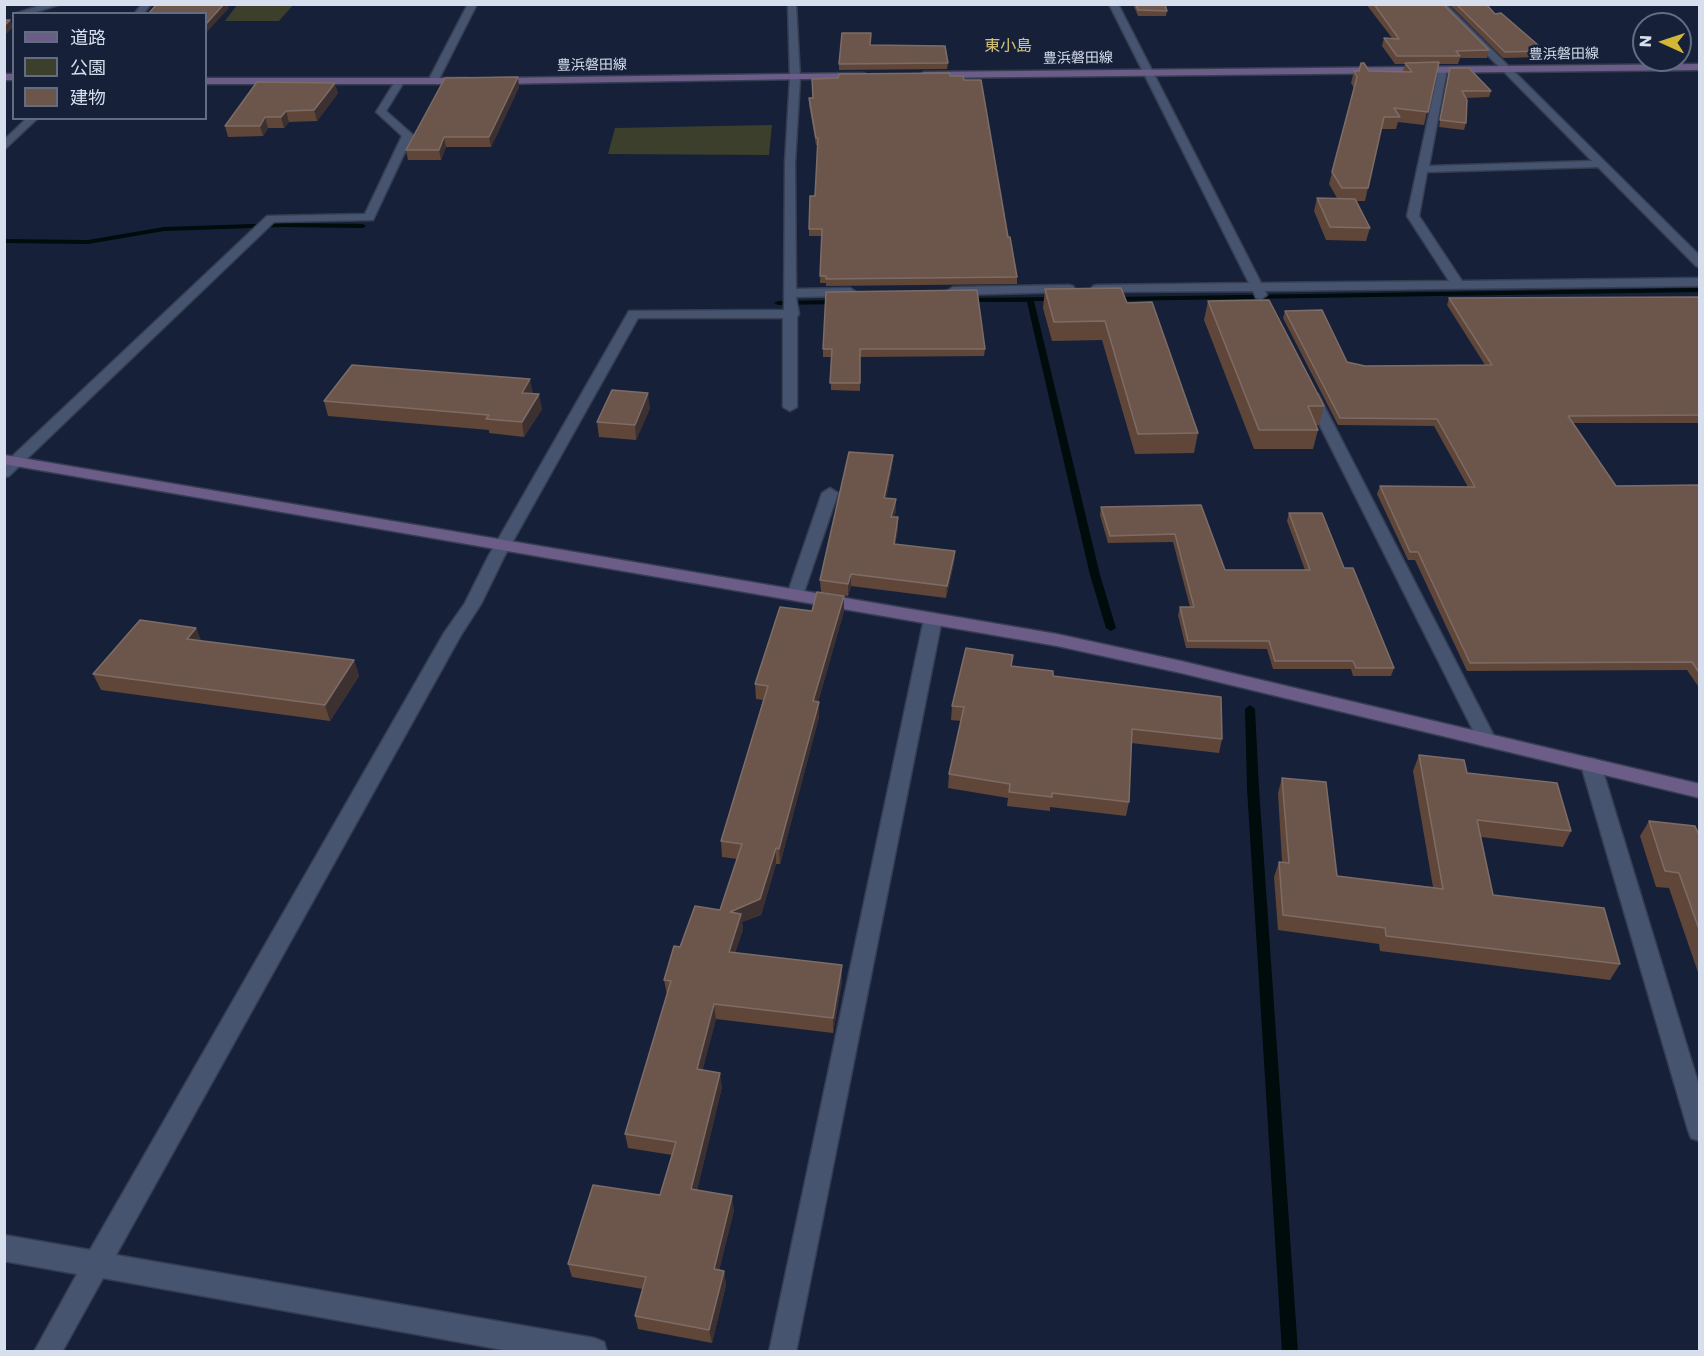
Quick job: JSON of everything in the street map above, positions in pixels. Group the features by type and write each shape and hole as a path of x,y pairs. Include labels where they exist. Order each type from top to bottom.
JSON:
{"main road":[{"name":"豊浜磐田線","path":"913,75 1700,67"},
{"name":"豊浜磐田線","path":"207,81 399,82 878,76"},
{"path":"8,464 503,545 1057,640 1181,666 1700,791"}],"street":[{"path":"26,12 57,4"},
{"path":"433,81 472,4"},
{"path":"790,406 792,304 790,163 795,78 792,4"},
{"path":"1113,4 1267,307"},
{"path":"1441,4 1700,263"},
{"path":"1442,70 1413,216 1458,285"},
{"path":"8,464 271,218 369,218 408,135 381,112 399,82"},
{"path":"4,147 31,120"},
{"path":"1422,169 1601,164"},
{"path":"935,291 1700,282"},
{"path":"47,1352 453,633 473,604 503,545 634,314 792,304 863,292"},
{"path":"1303,377 1487,740"},
{"path":"795,595 830,493"},
{"path":"782,1352 933,619"},
{"path":"1591,765 1700,1130"},
{"path":"4,1248 594,1352"}],"green space":[{"path":"237,5 293,5 279,21 225,21"},
{"path":"772,125 769,155 608,154 615,128"}],"building":[{"path":"157,4 224,4 207,23 207,12 150,12"},
{"path":"1136,4 1165,4 1167,11 1138,10"},
{"path":"1374,4 1443,4 1489,50 1456,51 1460,56 1397,56 1384,38 1399,39"},
{"path":"1456,4 1486,4 1495,14 1501,13 1545,51 1505,52"},
{"path":"842,33 871,33 870,45 945,46 948,63 839,64"},
{"path":"1439,62 1428,112 1394,108 1400,117 1384,117 1368,188 1342,188 1332,172 1357,77 1354,71 1359,71 1361,63 1364,63 1369,71 1412,72 1405,63"},
{"path":"1450,68 1469,68 1491,91 1462,91 1467,100 1466,123 1440,120"},
{"path":"949,73 950,76 963,76 964,80 981,80 1017,277 826,279 826,276 820,276 822,229 809,229 810,196 815,196 818,138 816,138 809,98 813,98 812,79 838,78 839,74"},
{"path":"518,77 489,137 444,137 439,150 406,150 445,78"},
{"path":"257,82 335,83 314,110 286,111 281,117 265,117 260,126 225,126"},
{"path":"1317,198 1355,199 1370,228 1330,227"},
{"path":"1121,288 1127,303 1152,302 1198,433 1138,434 1105,321 1054,322 1045,289"},
{"path":"977,290 985,349 860,349 860,383 830,383 832,349 823,349 826,292"},
{"path":"1700,297 1700,415 1568,416 1616,486 1700,485 1700,674 1692,662 1470,663 1418,552 1410,552 1380,486 1475,487 1437,419 1340,418 1285,311 1322,310 1347,362 1365,366 1492,365 1449,298"},
{"path":"1269,300 1324,406 1308,406 1318,430 1259,430 1208,301"},
{"path":"352,365 530,379 522,393 539,394 522,422 486,419 489,415 324,401"},
{"path":"612,390 648,393 635,425 597,422"},
{"path":"849,452 893,455 884,498 896,499 891,517 898,517 894,544 955,551 947,586 851,574 848,584 820,580"},
{"path":"1201,505 1225,570 1310,570 1289,513 1322,513 1344,568 1353,568 1394,668 1356,668 1353,661 1275,661 1269,641 1188,641 1180,607 1194,607 1175,534 1110,536 1101,507"},
{"path":"817,592 844,596 813,701 819,702 779,849 776,848 760,899 730,912 741,914 729,952 842,965 833,1018 714,1004 697,1069 720,1073 691,1189 732,1196 714,1269 724,1271 709,1330 635,1316 646,1277 568,1264 593,1185 660,1195 676,1142 625,1134 671,981 664,980 674,946 680,947 695,906 720,910 742,844 721,841 768,686 755,684 780,607 812,611"},
{"path":"140,620 196,628 187,639 354,660 325,705 93,674"},
{"path":"966,648 1013,655 1011,666 1053,671 1053,676 1221,697 1222,739 1132,729 1129,802 1052,793 1052,797 1009,792 1010,784 949,774 964,707 952,706"},
{"path":"1419,755 1464,760 1467,773 1557,783 1571,831 1477,820 1493,895 1604,908 1620,964 1386,936 1385,928 1283,915 1279,862 1289,863 1282,778 1326,782 1337,876 1443,889"},
{"path":"1649,821 1695,826 1700,837 1700,932 1679,873 1665,871"}],"waterway":[{"path":"4,241 88,242 164,229 282,225 363,226"},
{"path":"1112,299 1700,290"},
{"path":"965,300 1030,299"},
{"path":"1030,299 1095,575 1111,628"},
{"path":"1030,299 1057,299"},
{"path":"778,303 838,302"},
{"path":"1250,709 1253,788 1290,1352"}],"district":[{"name":"東小島","path":"1008,47"}]}
